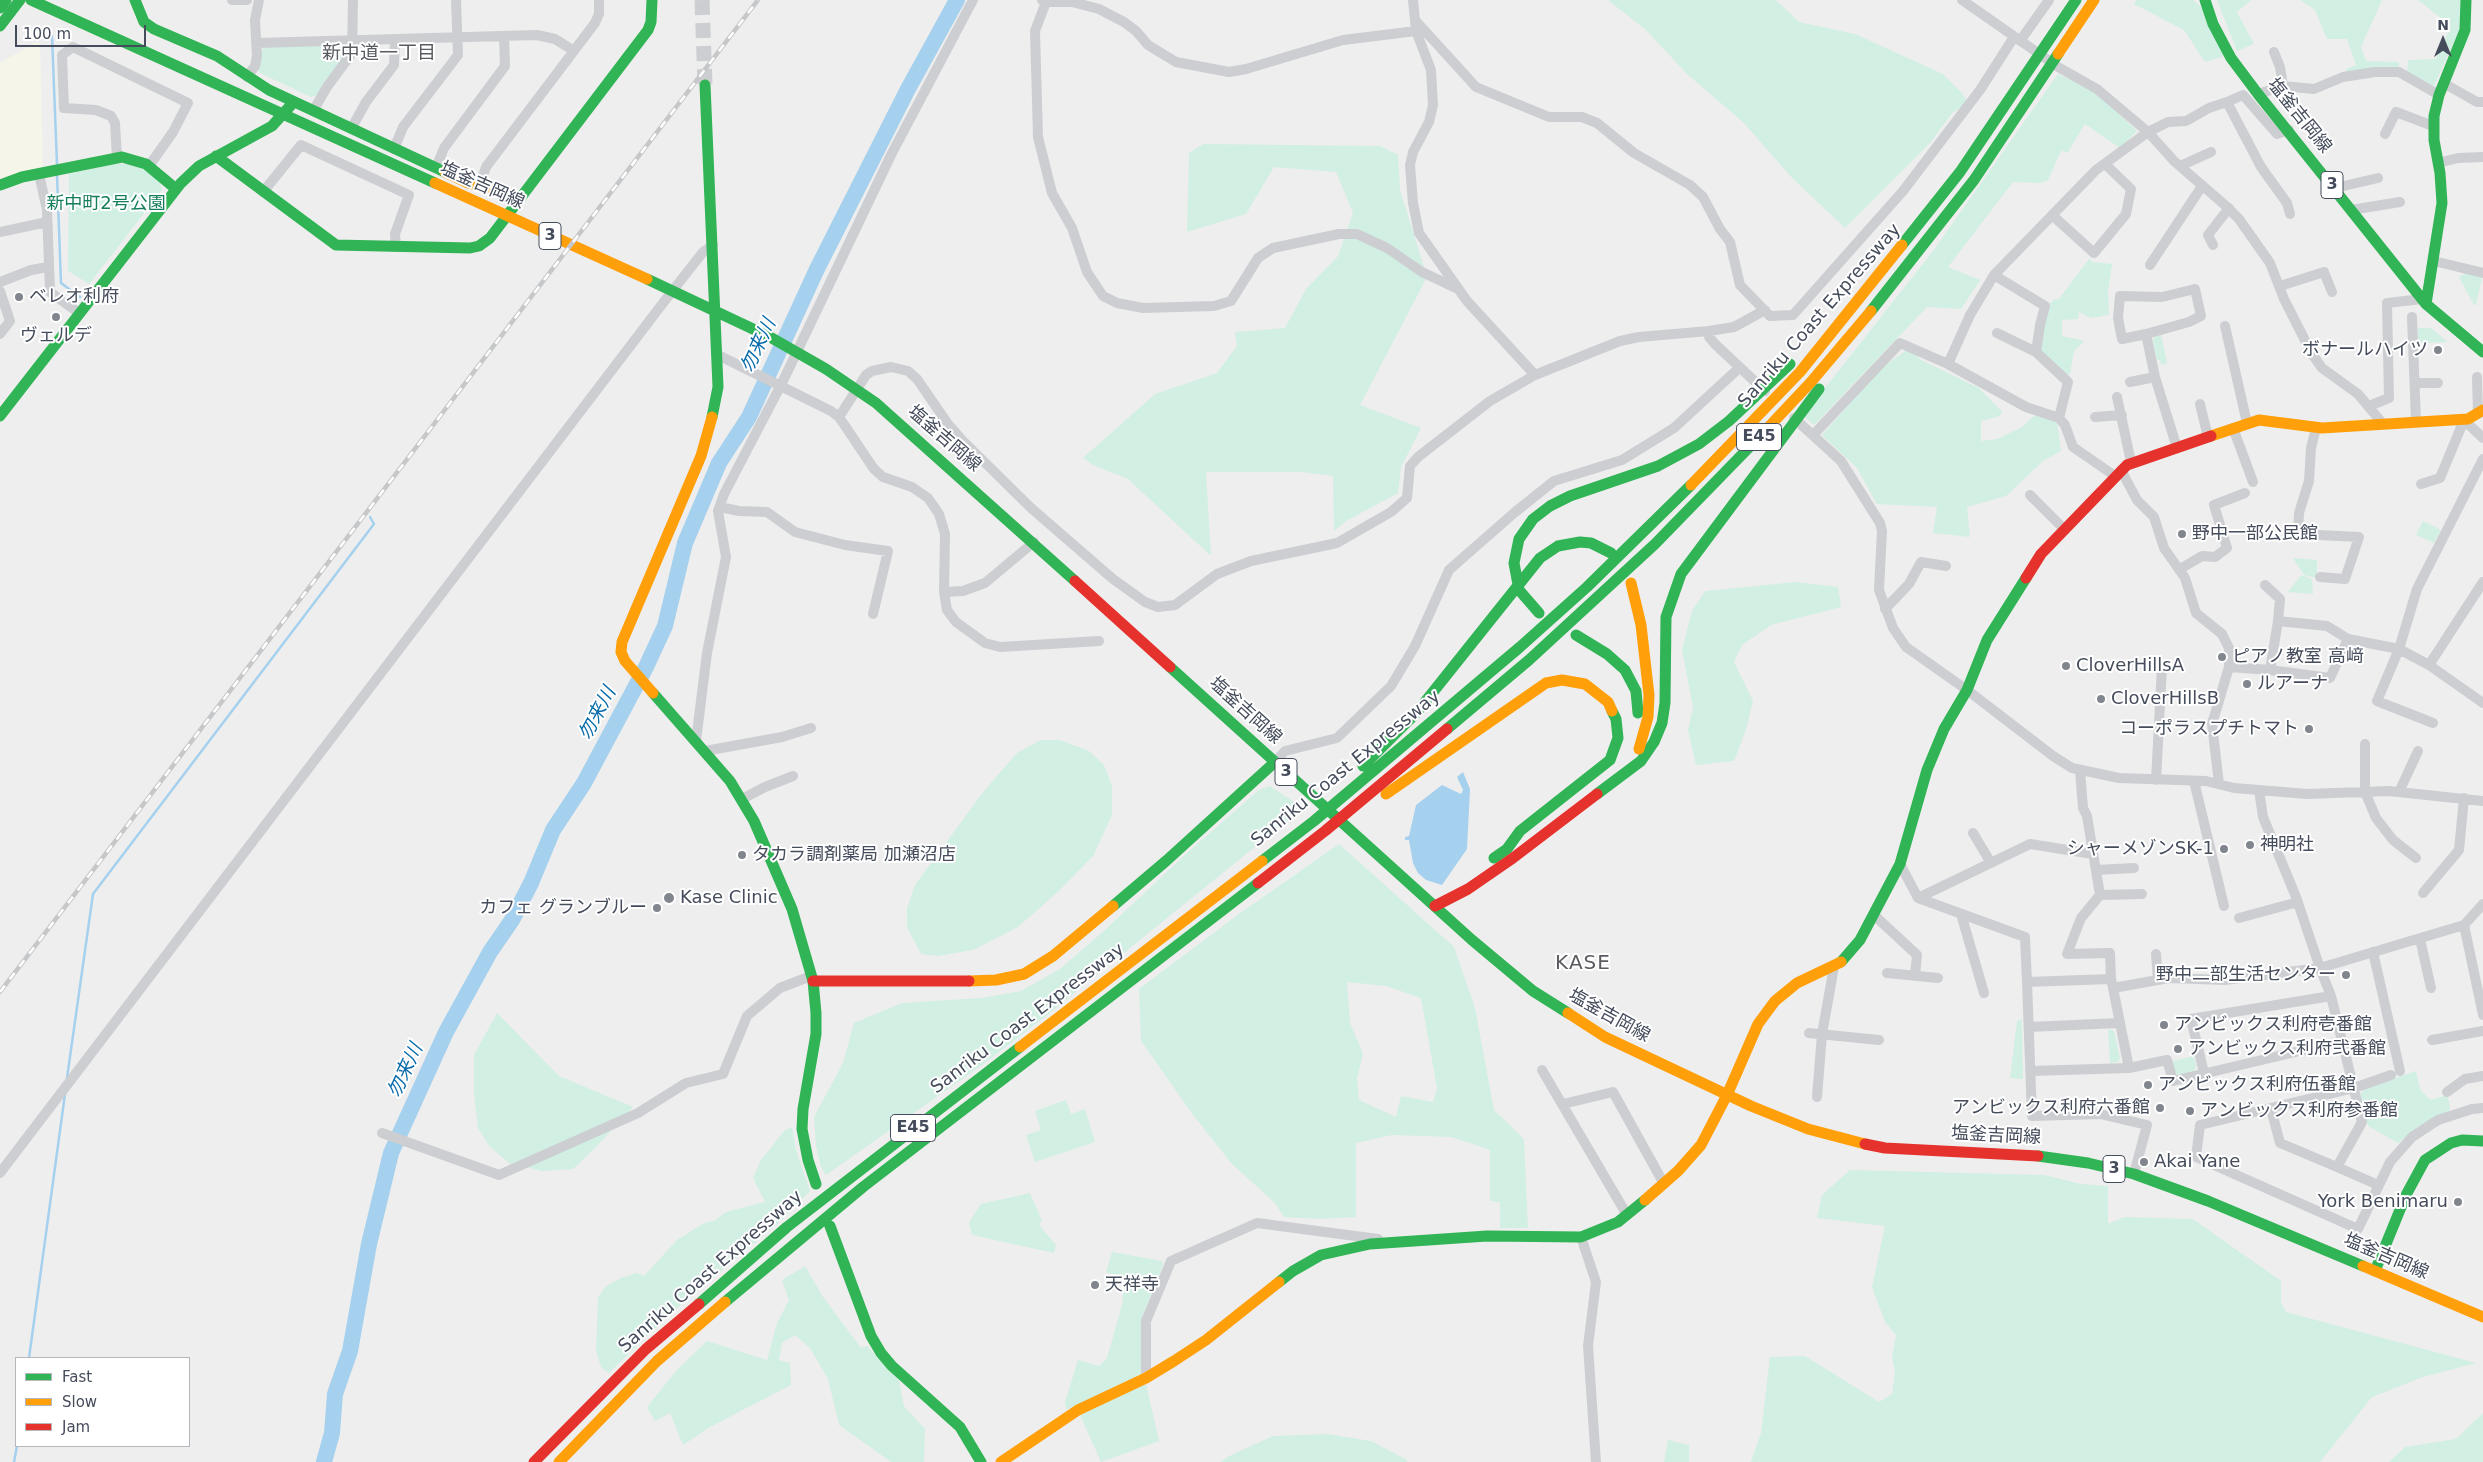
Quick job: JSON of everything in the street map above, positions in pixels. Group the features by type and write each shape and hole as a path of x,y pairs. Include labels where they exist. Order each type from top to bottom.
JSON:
{"main road":[{"path":"0,8 6,0"},
{"path":"0,26 20,0"},
{"name":"塩釜吉岡線","path":"31,0 761,332 826,368 876,403 1034,542 1435,906 1533,991 1605,1037 1727,1095 1808,1129 1867,1145 2046,1156 2088,1163 2134,1174 2208,1201 2483,1317"},
{"path":"135,0 144,22 154,29 217,56 247,77 294,102 468,182 504,190 519,198"},
{"path":"216,156 328,241 336,245 470,248 479,246 490,238 648,30 651,22 652,0"},
{"name":"Sanriku Coast Expressway","path":"534,1462 646,1349 787,1228 1227,889 1268,849 1311,818 1520,647 1587,587 1702,475 1800,372 1927,217 1988,134 2076,0"},
{"name":"Sanriku Coast Expressway","path":"559,1462 678,1343 796,1240 1237,900 1327,835 1529,660 1655,544 1811,382 1896,281 1999,143 2094,0"},
{"name":"塩釜吉岡線","path":"2205,0 2213,24 2231,58 2258,94 2424,301 2483,352"},
{"path":"2424,301 2434,260 2442,203 2434,126 2439,96 2465,30 2466,0"},
{"path":"706,85 718,387 712,419 700,456 622,642 621,652 625,661 705,751 742,799 792,909 812,978 816,1034 803,1109 802,1129 804,1147 816,1184"},
{"path":"0,416 176,189 199,166 272,126 294,102"},
{"path":"0,185 49,172 117,158 131,158 149,166 176,189"},
{"path":"1539,613 1519,590 1514,563 1519,539 1533,519 1550,506 1570,496 1658,466 1699,444 1729,421 1778,376 1927,217"},
{"path":"1435,906 1468,889 1513,858 1641,761 1654,742 1662,723 1665,703 1666,617 1680,574 1769,453 1856,342 1942,220"},
{"path":"0,394 11,402"},
{"path":"1001,1462 1078,1410 1146,1378 1206,1340 1293,1271 1321,1255 1347,1248 1399,1242 1487,1236 1581,1237 1618,1222 1664,1184 1701,1144 1727,1095 1758,1024 1775,1001 1797,983 1834,967 1845,959 1860,940 1900,864 1927,770 1944,729 1967,690 1987,640 2041,554 2118,473 2131,462 2247,423 2270,420 2316,428 2464,420 2481,412"},
{"path":"1338,795 1417,712 1533,564 1550,550 1568,543 1591,543 1611,553"},
{"path":"1622,774 1637,754 1645,735 1649,696 1645,654 1631,583"},
{"path":"1435,906 1461,882 1507,849 1520,831 1610,760 1627,742 1637,722 1639,706 1631,678 1617,661 1576,635"},
{"path":"1354,812 1546,683 1562,680 1585,684 1608,702 1616,719 1618,738 1610,760"},
{"path":"812,978 932,982 996,980 1024,974 1053,956 1166,861 1275,762"},
{"path":"2375,1271 2410,1188 2425,1160 2436,1151 2451,1143 2462,1140 2483,1141"},
{"path":"830,1226 871,1336 881,1352 892,1366 960,1427 981,1462"},
{"path":"564,1462 581,1438"}],"street":[{"path":"232,0 247,0"},
{"path":"247,77 255,66 256,20 259,0"},
{"path":"313,111 327,87 352,53 353,0"},
{"path":"394,148 404,127 458,55 456,0"},
{"path":"480,185 486,167 595,23 599,14 599,0"},
{"path":"696,741 707,653 726,557 719,523 720,507 724,494 892,153 973,0"},
{"path":"1413,0 1416,31 1431,70 1433,105 1429,122 1412,158 1413,203 1418,234 1458,289 1535,375"},
{"path":"1962,0 1988,16 2019,41 2097,89 2148,132 2180,166 2228,208 2270,263 2284,299 2312,354 2322,368 2352,389 2383,424"},
{"path":"1415,20 1476,88 1549,117 1582,117 1597,123 1634,154 1690,185 1703,197 1720,229 1730,242 1740,285 1770,316 1793,315 1820,286 1903,191 2049,0"},
{"path":"1416,31 1344,40 1246,69 1229,72 1176,62 1148,45 1136,31 1124,22 1099,9 1072,2 1044,1 1035,31 1038,137 1052,193 1072,228 1087,272 1103,296 1117,302 1144,308 1214,306 1231,301 1258,258 1273,248 1339,234 1357,234 1387,248 1422,272 1458,289"},
{"path":"436,168 444,148 505,66 504,36"},
{"path":"256,43 548,36 574,51"},
{"path":"352,129 366,102 394,65 395,39"},
{"path":"117,158 116,123 111,116 96,110 64,108 62,55 73,47 188,103 173,132 149,166"},
{"path":"2274,52 2280,67 2283,86"},
{"path":"2258,94 2283,86 2309,90 2358,74 2399,72 2439,96"},
{"path":"2445,84 2477,102 2483,102"},
{"path":"1948,364 1970,315 1994,275 2105,164 2148,132 2168,122 2186,121 2209,108 2243,95 2277,134 2288,130"},
{"path":"2227,102 2261,167 2287,203 2290,214"},
{"path":"2385,134 2395,108 2434,126"},
{"path":"263,192 301,145 409,195 397,228 396,247"},
{"path":"2180,166 2210,152"},
{"path":"2438,163 2458,158 2483,157"},
{"path":"2052,215 2094,253 2126,214 2131,189 2105,164"},
{"path":"49,172 47,222 50,292 79,313"},
{"path":"2335,188 2378,178"},
{"path":"2150,265 2202,186"},
{"path":"2351,210 2400,202"},
{"path":"2213,245 2208,235 2228,208"},
{"path":"0,232 47,222"},
{"path":"0,1173 663,303 703,252 713,245"},
{"path":"2434,260 2483,273"},
{"path":"0,282 30,270 48,268"},
{"path":"2280,286 2324,272 2332,292"},
{"path":"1994,275 2045,306 2036,352"},
{"path":"2195,290 2202,316 2189,322 2146,334 2122,339 2118,318 2120,296 2162,297 2195,290"},
{"path":"0,291 10,321 0,334"},
{"path":"2369,406 2389,398 2387,303 2424,301"},
{"path":"839,417 866,375 872,371 891,367 908,372 917,379 962,441 1031,508 1112,579 1145,602 1158,607 1175,605 1217,574 1251,561 1337,543 1391,512 1407,498 1410,466 1418,456 1490,401 1535,375 1620,341 1639,337 1734,327 1764,310"},
{"path":"2412,317 2416,422"},
{"path":"2225,326 2247,423"},
{"path":"1709,331 1709,337 1715,344 1841,461 1880,523 1882,531 1879,590 1893,628 1906,647 1967,690 2053,756 2080,770 2119,778 2194,780 2234,788 2306,794 2399,792 2483,801"},
{"path":"1997,333 2036,352 2068,382 2059,418"},
{"path":"2146,334 2155,376 2177,448"},
{"path":"1811,432 1900,343 1948,364 2026,406 2059,418 2065,425 2073,447 2118,473 2133,495 2154,517 2159,527 2164,548 2180,569 2196,613 2222,634 2229,648 2229,667 2212,724 2219,784"},
{"path":"718,355 816,402 839,417 874,470 883,477 912,487 928,498 939,514 945,534 944,592 947,610 956,622 985,643 1000,647 1099,641"},
{"path":"1275,762 1285,751 1337,738 1391,686 1415,646 1449,570 1514,513 1554,480 1622,460 1674,428 1742,370"},
{"path":"2130,382 2155,376"},
{"path":"2477,377 2481,412"},
{"path":"2415,382 2438,382"},
{"path":"2117,397 2131,462"},
{"path":"2200,404 2208,437"},
{"path":"2095,417 2122,415"},
{"path":"2421,484 2440,478 2464,420 2483,438"},
{"path":"2233,428 2253,482"},
{"path":"2316,428 2311,448 2309,481 2299,513 2298,534 2360,537 2345,579 2320,577"},
{"path":"2434,723 2377,701 2400,649 2416,590 2483,459"},
{"path":"2180,569 2202,556 2216,557 2227,548 2214,505 2245,493"},
{"path":"2030,495 2065,530"},
{"path":"720,507 739,511 767,512 795,532 845,545 888,551 873,614"},
{"path":"944,592 963,591 985,583 1034,542"},
{"path":"1885,609 1909,584 1922,562 1946,566"},
{"path":"2429,664 2483,582"},
{"path":"2265,584 2280,599 2270,670"},
{"path":"2278,621 2327,626 2348,639 2400,649 2429,664 2483,703"},
{"path":"2229,667 2330,678 2348,639"},
{"path":"2156,780 2162,666"},
{"path":"705,751 782,737 811,728"},
{"path":"2365,744 2365,792 2376,818 2393,840 2416,858"},
{"path":"2399,792 2418,751"},
{"path":"2080,770 2084,808 2094,854 2100,895 2081,918 2067,954 2110,953 2112,983 2129,1068"},
{"path":"742,799 793,776"},
{"path":"2194,780 2224,906"},
{"path":"2259,790 2263,817 2298,902 2331,996 2362,1122 2337,1167"},
{"path":"2423,893 2459,850 2464,798"},
{"path":"1973,833 1991,863"},
{"path":"1918,898 2030,844 2094,854"},
{"path":"1900,864 1918,898 2025,937 2032,1116 2100,1114 2147,1125 2134,1174"},
{"path":"2096,870 2134,868"},
{"path":"2100,895 2142,894"},
{"path":"2239,918 2298,902"},
{"path":"2027,982 2112,983 2169,978 2225,980 2320,968 2464,925 2483,904"},
{"path":"1961,914 1976,980 1984,993"},
{"path":"1874,915 1917,955 1915,975"},
{"path":"2464,925 2480,986 2483,1015"},
{"path":"2420,939 2431,988"},
{"path":"2373,952 2395,1073 2354,1088 2200,1125 2196,1158 2358,1229 2390,1162 2412,1137 2438,1120 2472,1109 2483,1108"},
{"path":"2156,954 2158,980"},
{"path":"1817,1097 1822,1034 1834,967"},
{"path":"1886,973 1938,978"},
{"path":"382,1133 499,1174 638,1113 686,1083 723,1074 747,1016 780,988 812,978"},
{"path":"2204,1073 2191,1019 2331,996"},
{"path":"2029,1027 2119,1023"},
{"path":"2432,1040 2483,1031"},
{"path":"1808,1033 1879,1040"},
{"path":"2031,1071 2129,1068 2167,1060 2173,1081 2342,1042"},
{"path":"1542,1070 1627,1215"},
{"path":"2447,1092 2465,1079 2483,1076"},
{"path":"1563,1104 1613,1092 1664,1184"},
{"path":"2271,1109 2280,1143 2378,1185"},
{"path":"1146,1378 1146,1321 1171,1261 1258,1223 1326,1234 1399,1242"},
{"path":"1581,1237 1596,1282 1588,1346 1596,1462"}],"shaded area":[{"path":"36,42 40,44 43,167 0,178 0,63"}],"green space":[{"path":"1608,0 1776,0 1799,22 1855,34 1943,74 1963,94 1968,104 1952,113 1930,143 1845,228 1792,178 1744,123 1687,74 1646,30"},
{"path":"2136,0 2193,0 2202,8 2224,56 2205,62 2184,30 2134,4"},
{"path":"2217,0 2251,0 2237,12 2254,44 2237,51"},
{"path":"2300,0 2382,0 2361,47 2366,61 2399,62 2399,70 2347,73 2346,69 2356,65 2347,39 2327,39 2315,10"},
{"path":"2418,0 2461,0 2462,24 2434,86 2407,72 2408,60 2436,59 2451,26"},
{"path":"344,45 349,49 317,95 311,97 260,73 258,68 261,51 265,47"},
{"path":"2058,74 2093,90 2137,131 2120,148 2085,124 2068,152 2061,151 2048,180 2041,183 2013,182 1948,267 1980,280 1961,309 1927,307 1814,425 1803,416 1933,251"},
{"path":"1203,144 1380,146 1398,155 1400,190 1427,277 1360,405 1421,428 1401,467 1398,493 1346,521 1334,531 1333,476 1302,472 1206,472 1211,556 1128,479 1093,465 1083,458 1155,394 1217,373 1237,346 1235,332 1285,328 1306,289 1338,256 1353,213 1336,172 1274,167 1246,214 1187,232 1189,153"},
{"name":"新中町2号公園","path":"114,164 136,164 160,182 162,190 89,284 68,271 69,174"},
{"path":"2089,259 2093,262 2112,264 2108,292 2109,315 2091,318 2079,312 2078,319 2062,320 2062,336 2084,342 2074,351 2070,374 2067,375 2040,352 2048,305 2055,299 2058,300"},
{"path":"2466,273 2482,277 2476,305 2474,305 2459,277"},
{"path":"2418,328 2431,328 2448,342 2418,343"},
{"path":"2161,334 2167,363 2161,365 2160,360 2157,360 2153,340 2156,335"},
{"path":"1908,349 1923,361 1979,388 2002,412 2000,416 1981,421 1981,441 1997,439 2022,427 2035,415 2057,421 2061,451 2043,461 2006,496 1967,507 1970,537 1933,533 1937,507 1877,504 1857,468 1822,435 1880,369"},
{"path":"2423,521 2441,530 2434,543 2416,535"},
{"path":"2293,558 2317,560 2317,578 2304,575"},
{"path":"2301,575 2312,579 2313,594 2288,592"},
{"path":"1796,582 1838,587 1841,607 1771,625 1742,645 1734,662 1753,701 1746,730 1734,761 1696,765 1688,730 1693,707 1682,650 1692,611 1705,591"},
{"path":"1041,740 1060,740 1089,751 1104,765 1112,786 1112,815 1093,856 1060,890 1018,927 973,950 938,956 921,954 907,927 907,908 915,885 983,792 1017,753"},
{"path":"1270,786 1303,808 1046,1016 982,1065 826,1175 821,1167 816,1146 814,1117 843,1063 854,1023 902,1003 982,998 1021,991 1060,969 1259,790"},
{"path":"1339,844 1454,947 1475,1008 1494,1110 1524,1139 1528,1228 1500,1228 1500,1202 1490,1201 1490,1150 1452,1137 1392,1135 1356,1143 1356,1217 1319,1219 1284,1217 1275,1203 1231,1163 1194,1116 1141,1041 1139,989 1239,914","holes":["1347,982 1386,986 1421,998 1437,1088 1433,1102 1401,1096 1396,1117 1359,1100 1357,1078 1363,1054 1350,1023"]},
{"path":"497,1013 559,1076 633,1107 573,1169 542,1171 509,1163 490,1147 478,1128 474,1095 474,1055"},
{"path":"2022,1019 2023,1079 2010,1078 2017,1021"},
{"path":"2108,1029 2114,1031 2120,1058 2118,1062 2110,1063"},
{"path":"2193,1056 2196,1065 2194,1071 2178,1075 2172,1071 2170,1062"},
{"path":"2416,1071 2420,1089 2430,1100 2448,1095 2450,1110 2418,1127 2398,1143 2368,1126 2360,1095 2364,1089"},
{"path":"1066,1100 1071,1114 1085,1109 1095,1142 1035,1162 1026,1135 1041,1130 1035,1111"},
{"path":"792,1127 796,1150 810,1191 781,1221 671,1313 609,1373 601,1367 596,1351 598,1298 605,1287 621,1278 637,1273 644,1276 677,1240 704,1223 714,1221 726,1212 765,1202 753,1178 761,1160 784,1131"},
{"path":"1850,1170 2044,1175 2081,1184 2108,1186 2108,1224 2124,1217 2193,1219 2281,1281 2281,1302 2286,1312 2476,1363 2423,1377 2372,1397 2320,1462 1751,1462 1761,1433 1770,1357 1805,1356 1879,1402 1892,1394 1895,1371 1892,1358 1896,1335 1885,1322 1872,1287 1885,1226 1817,1218 1822,1195"},
{"path":"1030,1193 1042,1221 1039,1225 1056,1245 1054,1253 972,1235 969,1222 981,1204"},
{"path":"1112,1252 1162,1261 1163,1265 1143,1314 1143,1373 1066,1410 1065,1402 1078,1360 1099,1366 1107,1358 1122,1305 1125,1279 1106,1272"},
{"path":"805,1266 823,1297 861,1348 867,1346 899,1380 904,1406 925,1429 924,1462 891,1462 839,1425 828,1379 810,1348 795,1335 782,1343 779,1360 790,1363 791,1385 710,1427 683,1445 670,1413 655,1421 647,1407 676,1371 707,1341 767,1360 777,1323 789,1300 782,1280"},
{"path":"1146,1384 1159,1441 1101,1462 1080,1415"},
{"path":"2483,1413 2483,1462 2389,1462 2405,1447 2456,1439"},
{"path":"1327,1434 1371,1441 1407,1460 1407,1462 1221,1462 1227,1457 1273,1436"},
{"path":"1668,1440 1689,1445 1689,1462 1664,1462"}],"water":[{"path":"1463,772 1470,789 1467,849 1442,885 1426,880 1418,873 1413,863 1409,840 1405,840 1405,837 1409,836 1416,805 1442,785 1461,794 1463,790 1457,777"}],"waterway":[{"name":"勿来川","path":"324,1462 332,1433 335,1394 350,1351 369,1244 391,1153 446,1032 490,952 512,920 531,883 553,830 584,783 646,667 665,626 685,543 719,463 749,417 817,269 908,89 957,0"},
{"path":"52,36 57,164"},
{"path":"57,175 61,283 80,297"},
{"path":"67,1078 93,894 374,524 370,517"},
{"path":"29,1357 65,1094"},
{"path":"14,1462 17,1447"}],"tunnel":[{"path":"702,0 705,85"}],"railway":[{"path":"0,992 758,0"}],"traffic: fast":[{"path":"0,8 6,0"},
{"path":"0,26 20,0"},
{"path":"31,0 435,183"},
{"path":"135,0 144,22 154,29 217,56 269,90 445,172"},
{"path":"216,156 336,245 470,248 479,246 490,238 648,30 651,22 652,0"},
{"path":"1902,245 1960,172 2076,0"},
{"path":"2205,0 2213,24 2231,58 2258,94 2426,304 2483,352"},
{"path":"2426,304 2442,203 2440,173 2434,140 2434,116 2439,95 2465,30 2466,0"},
{"path":"1871,311 1974,180 2058,54"},
{"path":"705,85 718,387 712,417"},
{"path":"0,416 181,183 199,166 272,126 291,105"},
{"path":"0,185 22,177 122,157 146,164 176,189"},
{"path":"647,279 770,337 826,369 876,403 1075,581"},
{"path":"1539,613 1519,590 1514,563 1519,539 1533,519 1550,506 1570,496 1658,466 1699,444 1729,421 1790,364"},
{"path":"1597,794 1641,761 1654,742 1662,723 1665,703 1666,617 1681,574 1819,389"},
{"path":"1447,729 1529,660 1655,544 1764,432"},
{"path":"1262,861 1314,821 1520,647 1587,587 1691,485"},
{"path":"1363,766 1417,712 1540,558 1558,546 1580,542 1591,543 1611,553"},
{"path":"1841,962 1860,940 1900,864 1927,770 1944,729 1967,690 1987,640 2026,578"},
{"path":"1576,635 1607,654 1625,670 1636,691 1638,713"},
{"path":"1170,667 1472,940 1533,991 1568,1013"},
{"path":"653,693 730,781 754,821 792,909 813,981 816,1013 816,1034 803,1109 802,1129 808,1160 816,1184"},
{"path":"1494,858 1507,849 1520,831 1610,760 1618,738 1616,719 1612,711"},
{"path":"1113,906 1166,861 1275,762"},
{"path":"725,1302 863,1187 1258,883"},
{"path":"699,1304 787,1227 1020,1047"},
{"path":"2375,1271 2406,1195 2425,1160 2451,1143 2462,1140 2483,1141"},
{"path":"2038,1156 2088,1163 2134,1174 2208,1201 2363,1266"},
{"path":"1279,1282 1293,1271 1321,1255 1370,1244 1487,1236 1581,1237 1618,1222 1645,1200"},
{"path":"830,1226 871,1336 881,1353 892,1366 960,1427 981,1462"}],"traffic: slow":[{"path":"2058,54 2094,0"},
{"path":"445,172 468,183 504,191 519,198"},
{"path":"435,183 647,279"},
{"path":"1691,485 1800,372 1902,245"},
{"path":"1764,432 1811,382 1871,311"},
{"path":"2211,436 2259,420 2322,428 2468,419 2483,410"},
{"path":"653,693 625,661 621,652 622,642 701,456 712,417"},
{"path":"1631,583 1641,625 1649,695 1648,717 1639,749"},
{"path":"1386,794 1546,683 1562,680 1585,684 1608,702 1612,711"},
{"path":"1020,1047 1262,861"},
{"path":"969,981 996,980 1024,974 1053,956 1113,906"},
{"path":"1645,1200 1678,1171 1701,1145 1727,1095 1758,1024 1775,1001 1797,983 1841,962"},
{"path":"1568,1013 1605,1037 1751,1106 1808,1129 1865,1144"},
{"path":"2363,1266 2483,1317"},
{"path":"1001,1462 1078,1410 1146,1378 1174,1361 1206,1340 1279,1282"},
{"path":"559,1462 657,1361 725,1302"}],"traffic: jam":[{"path":"2026,578 2041,554 2127,465 2211,436"},
{"path":"1075,581 1170,667"},
{"path":"1258,883 1325,831 1447,729"},
{"path":"1435,906 1468,889 1513,858 1597,794"},
{"path":"813,981 969,981"},
{"path":"1865,1144 1885,1148 2038,1156"},
{"path":"534,1462 646,1349 699,1304"}],"place":[{"name":"ベレオ利府","path":"19,297"},
{"name":"ヴェルデ","path":"56,317"},
{"name":"ボナールハイツ","path":"2438,350"},
{"name":"野中一部公民館","path":"2182,534"},
{"name":"ピアノ教室 高﨑","path":"2222,657"},
{"name":"CloverHillsA","path":"2066,666"},
{"name":"ルアーナ","path":"2247,684"},
{"name":"CloverHillsB","path":"2101,699"},
{"name":"コーポラスプチトマト","path":"2309,729"},
{"name":"神明社","path":"2250,845"},
{"name":"シャーメゾンSK-1","path":"2224,849"},
{"name":"タカラ調剤薬局 加瀬沼店","path":"742,855"},
{"name":"Kase Clinic","path":"669,898"},
{"name":"カフェ グランブルー","path":"657,908"},
{"name":"野中二部生活センター","path":"2346,975"},
{"name":"アンビックス利府壱番館","path":"2164,1025"},
{"name":"アンビックス利府弐番館","path":"2178,1049"},
{"name":"アンビックス利府伍番館","path":"2148,1085"},
{"name":"アンビックス利府六番館","path":"2160,1108"},
{"name":"アンビックス利府参番館","path":"2190,1111"},
{"name":"Akai Yane","path":"2144,1162"},
{"name":"York Benimaru","path":"2458,1202"},
{"name":"天祥寺","path":"1095,1285"}],"district":[{"name":"新中道一丁目","path":"379,54"},
{"name":"KASE","path":"1583,964"}]}
